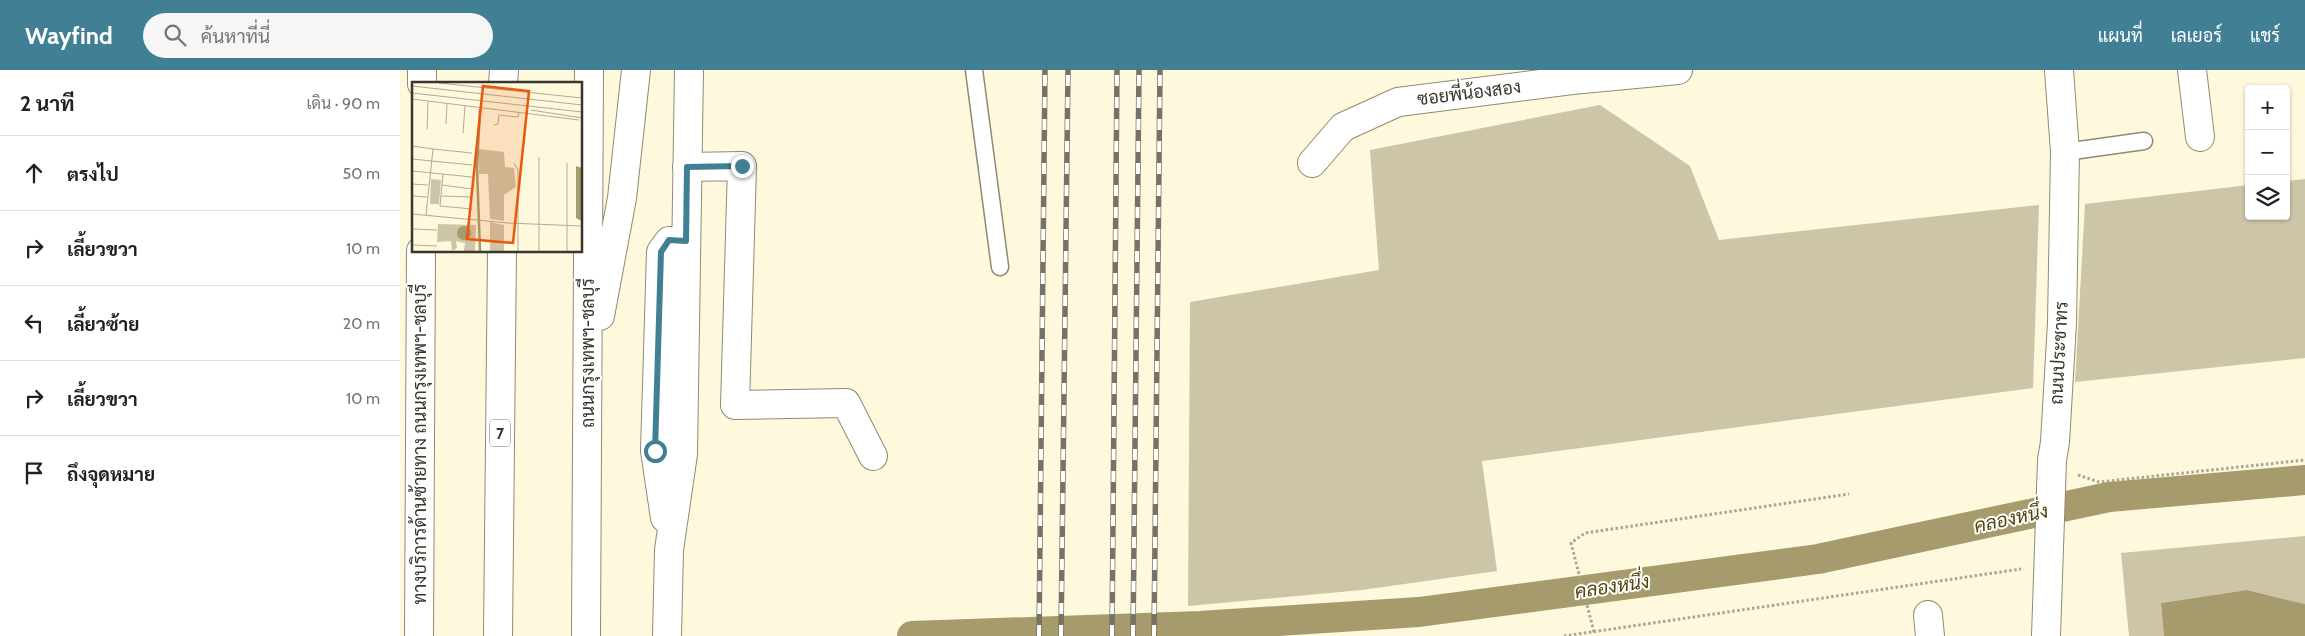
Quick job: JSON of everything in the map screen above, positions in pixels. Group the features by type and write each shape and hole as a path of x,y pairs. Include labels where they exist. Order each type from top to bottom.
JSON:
{"main road":[{"name":"ถนนกรุงเทพฯ-ชลบุรี","path":"586,623 589,70"},
{"path":"588,373 612,258 622,198 636,70"},
{"path":"667,625 669,550 655,451 661,252 669,240 686,241 689,70"},
{"name":"ซอยพี่น้องสอง","path":"1312,163 1343,127 1398,102 1572,80 1678,70"},
{"name":"ถนนประชาทร","path":"2046,636 2037,572 2054,451 2062,322 2065,152 2059,70"},
{"path":"2192,70 2200,137"},
{"path":"687,167 742,166 735,405 846,403 874,456"},
{"name":"ทางบริการด้านซ้ายทาง ถนนกรุงเทพฯ-ชลบุรี","path":"419,630 421,252"},
{"name":"7","path":"498,626 502,252"}],"lane":[{"path":"974,70 1000,267"},
{"path":"2065,152 2144,140"}],"path":[{"path":"2054,451 2075,461 2078,475 2098,482 2305,460"},
{"path":"1594,631 1571,543 1585,533 1849,494"},
{"path":"1564,636 2021,569 2037,572"}],"shaded area":[{"path":"1600,105 1690,166 1719,240 2039,205 2033,388 1482,461 1497,571 1362,590 1188,606 1190,302 1379,270 1370,150"},
{"path":"2305,179 2305,358 2075,382 2085,204 2245,185 2245,220 2290,220 2290,181"},
{"path":"2305,536 2305,604 2247,590 2161,603 2164,636 2129,636 2121,553"},
{"path":"2247,590 2305,604 2305,636 2164,636 2161,603"}],"waterway":[{"name":"คลองหนึ่ง","path":"912,636 1200,626 1419,612 1818,559 2109,497 2305,480"}],"railway":[{"path":"1039,636 1045,70"},
{"path":"1061,636 1068,70"},
{"path":"1112,636 1117,70"},
{"path":"1133,636 1139,70"},
{"path":"1154,636 1160,70"}],"route":[{"path":"655,451 661,252 669,240 686,241 687,167 742,166"}]}
